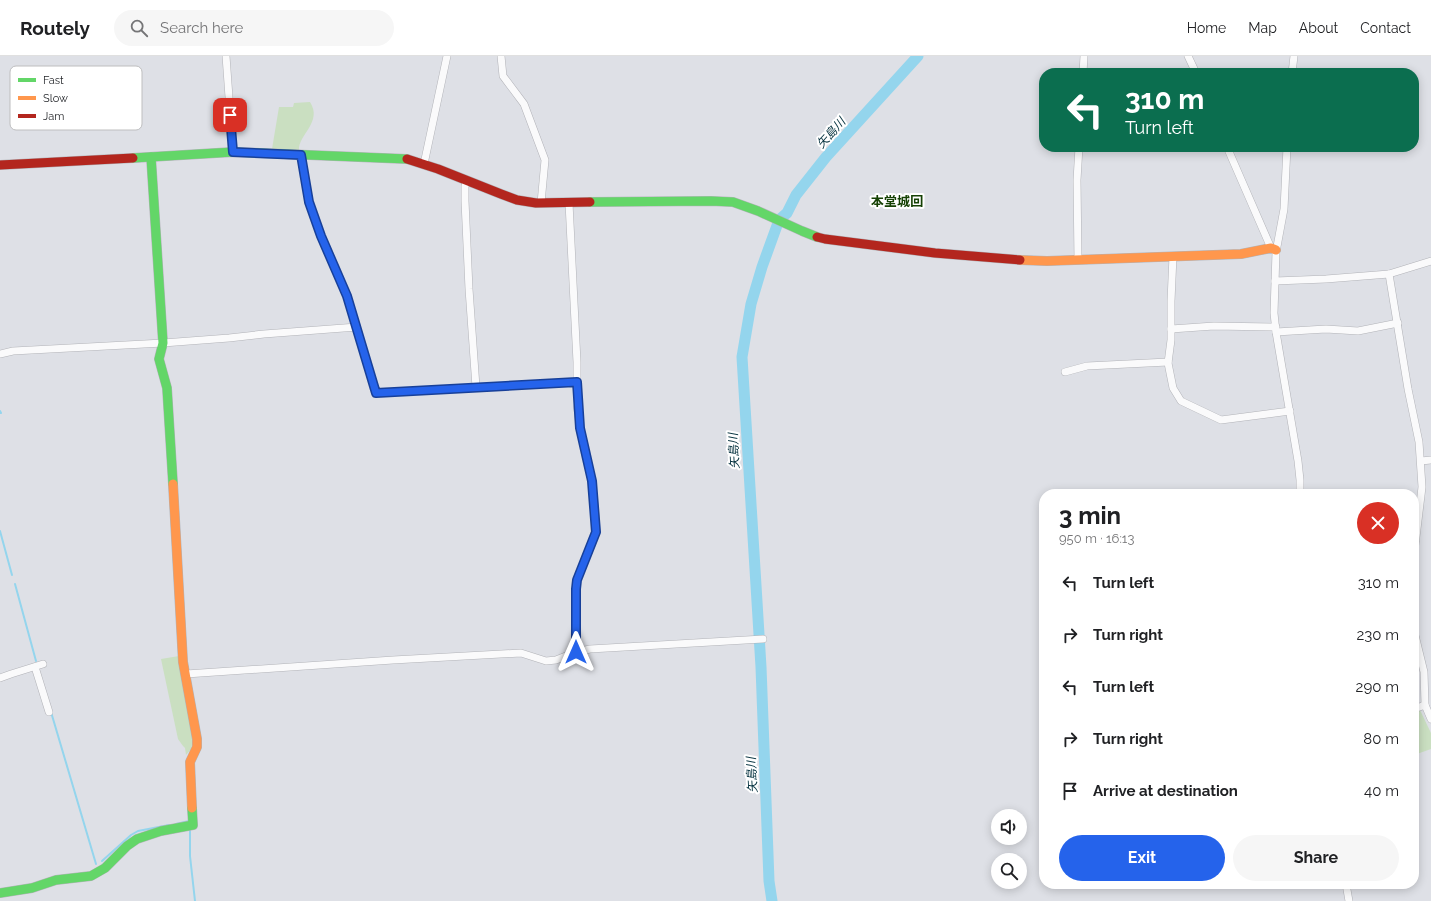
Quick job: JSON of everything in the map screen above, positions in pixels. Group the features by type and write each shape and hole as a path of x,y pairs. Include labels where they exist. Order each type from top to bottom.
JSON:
{"street":[{"path":"226,56 233,152"},
{"path":"424,164 447,56"},
{"path":"501,56 502,76 524,104 545,160 541,203"},
{"path":"1083,68 1084,56"},
{"path":"1188,56 1194,68"},
{"path":"1293,68 1294,56"},
{"path":"0,165 233,152 409,159 519,201 541,203 711,201 734,203 775,219 808,235 824,239 969,257 1016,261 1078,260 1241,254 1274,249"},
{"path":"1078,260 1077,180 1079,152"},
{"path":"1229,152 1274,249"},
{"path":"1288,152 1284,209 1274,249 1274,313 1299,466 1300,489"},
{"path":"301,155 309,202 321,236 347,296 376,393 577,382"},
{"path":"0,893 37,887 51,880 60,878 84,878 96,874 108,865 132,841 140,837 193,825 190,762 197,747 197,739 182,654 167,388 159,360 163,343 151,157"},
{"path":"467,180 465,194 476,387"},
{"path":"570,203 580,428 592,481 596,532 577,580 576,652"},
{"path":"1173,256 1170,301 1171,340 1168,362 1173,388 1181,401 1221,420 1290,411"},
{"path":"1275,281 1389,274 1431,261"},
{"path":"1389,274 1408,389 1419,442 1422,487 1419,500"},
{"path":"1171,329 1214,326 1358,331 1398,323"},
{"path":"0,354 13,351 163,343 229,338 266,333 356,327"},
{"path":"1065,372 1087,366 1168,362"},
{"path":"1421,461 1431,460"},
{"path":"186,674 385,660 521,653 546,661 556,660 576,652 600,648 763,639"},
{"path":"1419,652 1424,672 1424,705 1431,719"},
{"path":"0,678 43,664"},
{"path":"35,667 49,712"},
{"path":"1419,707 1424,705"},
{"path":"1347,889 1349,901"}],"green space":[{"path":"310,102 314,116 302,139 299,150 272,149 279,107 293,107 294,103"},
{"path":"179,656 194,738 191,749 186,755 185,748 178,739 161,659"},
{"path":"1419,710 1431,733 1431,749 1419,753"}],"waterway":[{"name":"矢島川","path":"772,901 769,881 761,667 742,357 751,304 762,267 779,220 787,213 796,195 826,157 918,56"},
{"path":"0,531 12,575"},
{"path":"15,584 36,661"},
{"path":"51,712 96,864"},
{"path":"176,824 189,821"},
{"path":"102,861 131,835 138,831 169,825"},
{"path":"190,831 190,856 195,901"}],"traffic: fast":[{"path":"133,158 233,152 407,159"},
{"path":"151,157 163,343 159,359 167,388 173,484"},
{"path":"590,202 733,202 758,211 817,237"},
{"path":"0,893 32,888 56,880 91,876 105,868 127,846 137,839 161,831 193,825 192,808"}],"traffic: slow":[{"path":"1020,260 1047,261 1241,254 1271,248 1276,250"},
{"path":"173,484 183,662 197,739 197,747 190,762 192,808"}],"traffic: jam":[{"path":"0,165 133,158"},
{"path":"407,159 438,169 517,200 536,203 590,202"},
{"path":"817,237 935,253 1020,260"}],"district":[{"name":"本堂城回","path":"897,201"}],"route":[{"path":"230,115 233,152 301,155 309,202 321,236 347,296 376,393 577,382 577,404 580,428 592,481 596,532 577,580 576,652"}]}
